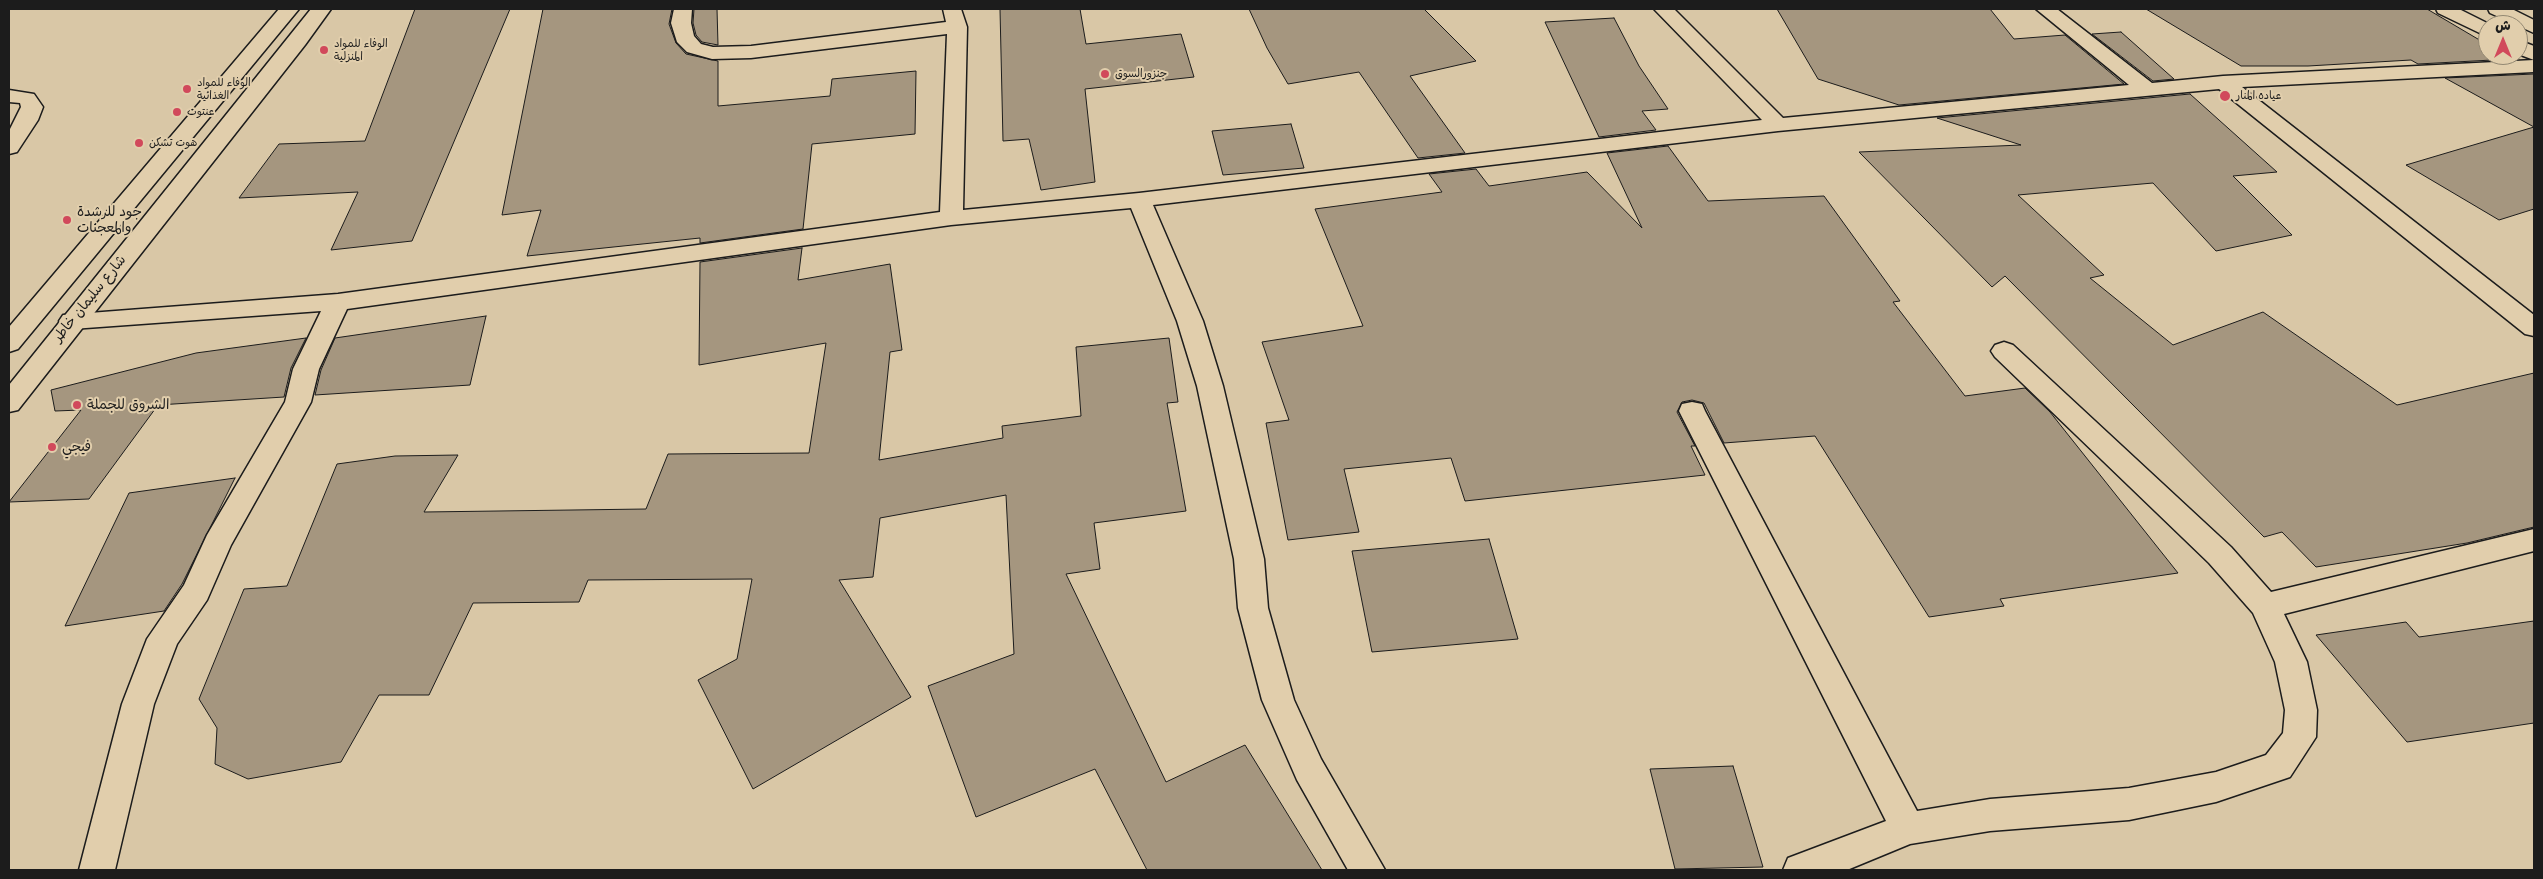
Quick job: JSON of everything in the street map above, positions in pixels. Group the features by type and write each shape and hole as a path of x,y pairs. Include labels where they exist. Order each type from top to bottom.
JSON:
{"street":[{"path":"9,343 268,36 288,9"},
{"name":"شارع سليمان خاطر","path":"9,403 72,321 298,41 321,9"},
{"path":"683,9 681,23 684,38 694,48 712,54 770,50 954,18 951,218"},
{"path":"1663,9 1778,125"},
{"path":"2044,9 2147,89"},
{"path":"2445,9 2478,26"},
{"path":"2497,9 2534,27"},
{"path":"72,321 338,302 951,218 1139,200 1778,125 2223,82 2534,66"},
{"path":"2223,82 2534,328"},
{"path":"9,96 28,98 32,108 27,120 9,147"},
{"path":"1139,200 1190,321 1210,386 1249,559 1253,608 1278,700 1309,768 1367,870"},
{"path":"97,870 138,704 163,639 196,591 217,543 298,402 306,369 338,302"},
{"path":"1801,870 1826,862 1908,828 1990,815 2129,804 2216,787 2278,766 2299,737 2301,710 2291,662 2265,606 2220,555 2004,351"},
{"path":"1692,411 1908,828"},
{"path":"2265,606 2534,540"}],"building":[{"path":"415,9 510,9 412,241 331,250 358,192 239,198 279,144 365,141"},
{"path":"543,9 672,9 669,24 676,43 686,54 718,61 718,106 830,96 832,79 916,71 915,134 812,144 803,229 700,243 700,238 527,256 541,210 502,215"},
{"path":"694,9 717,9 718,45 702,42 696,35 693,23"},
{"path":"1000,9 1080,9 1086,44 1181,34 1194,77 1085,89 1095,182 1041,190 1029,139 1003,141"},
{"path":"1249,9 1424,9 1476,61 1410,76 1465,153 1418,158 1359,72 1288,84 1267,48"},
{"path":"1777,9 1990,9 2014,39 2065,35 2124,84 1899,105 1818,79"},
{"path":"2146,9 2427,9 2478,39 2478,61 2418,64 2411,60 2308,66 2241,66"},
{"path":"1614,18 1639,66 1668,109 1642,111 1656,130 1599,137 1545,22"},
{"path":"2121,32 2174,79 2153,81 2092,34"},
{"path":"2534,74 2534,127 2445,78"},
{"path":"2190,94 2277,172 2233,176 2292,235 2216,251 2153,183 2018,195 2104,275 2090,278 2173,345 2263,312 2397,405 2534,373 2534,527 2467,543 2316,567 2282,532 2264,537 2005,276 1992,287 1859,152 2021,145 1937,118"},
{"path":"1291,124 1304,168 1223,175 1212,131"},
{"path":"2534,127 2534,209 2499,220 2406,165"},
{"path":"1668,146 1708,201 1824,196 1900,301 1893,302 1965,396 2025,388 2050,412 2178,573 2000,599 2004,606 1929,617 1815,436 1724,443 1704,403 1692,400 1682,402 1677,412 1695,446 1691,446 1705,475 1465,501 1451,458 1344,469 1359,532 1288,540 1266,423 1289,420 1262,342 1363,326 1315,209 1442,192 1429,174 1476,169 1489,186 1587,172 1642,228 1607,153"},
{"path":"802,248 798,280 890,264 902,350 890,352 879,460 1003,438 1002,426 1081,416 1076,347 1169,338 1178,402 1167,403 1186,511 1094,523 1100,569 1066,574 1166,782 1245,745 1322,870 1147,870 1095,769 976,817 928,686 1014,654 1006,495 880,518 873,577 839,580 911,697 753,789 698,680 737,659 752,579 588,580 579,602 473,603 429,695 379,695 341,762 248,779 215,764 217,728 199,699 244,589 287,586 337,464 395,456 458,455 424,512 646,509 668,454 809,453 826,343 699,365 700,262"},
{"path":"486,316 470,385 315,395 321,370 335,338"},
{"path":"306,338 291,368 284,397 158,405 89,499 9,502 81,410 55,411 51,390 196,353"},
{"path":"235,478 182,584 164,611 65,626 129,493"},
{"path":"1489,539 1518,639 1372,652 1352,551"},
{"path":"2534,621 2534,723 2407,742 2316,635 2406,622 2419,637"},
{"path":"1733,766 1763,867 1675,869 1650,769"}],"place":[{"name":"الوفاء للمواد المنزلية","path":"324,50"},
{"name":"جنزورالسوق","path":"1105,74"},
{"name":"الوفاء للمواد الغذائية","path":"187,89"},
{"name":"عياده المنار","path":"2225,96"},
{"name":"عنتوت","path":"177,112"},
{"name":"هوت تشكن","path":"139,143"},
{"name":"جود للرشدة والمعجنات","path":"67,220"},
{"name":"الشروق للجملة","path":"77,405"},
{"name":"فيجي","path":"52,447"}]}
